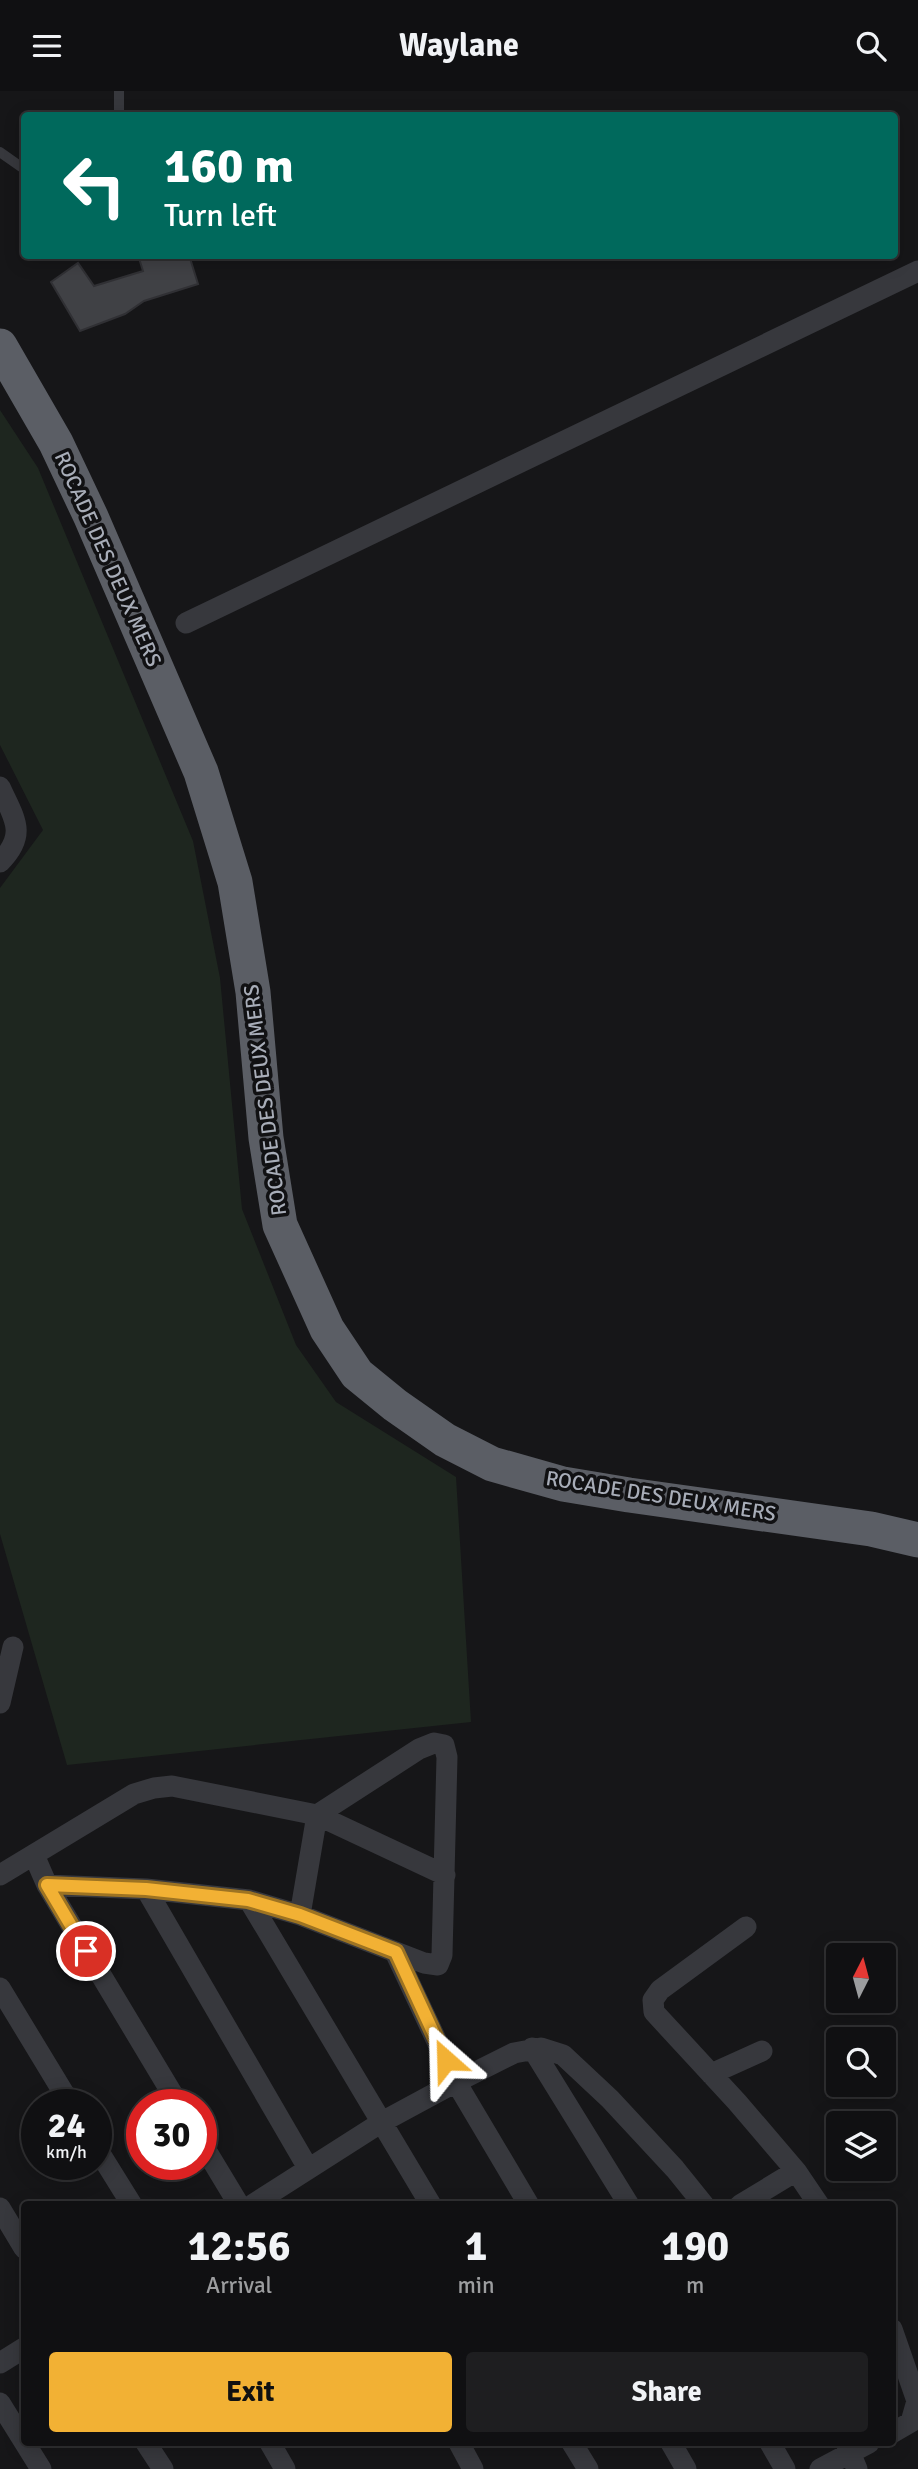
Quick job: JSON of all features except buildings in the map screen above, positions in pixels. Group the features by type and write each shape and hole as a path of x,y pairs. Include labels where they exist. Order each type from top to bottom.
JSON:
{"highway":[{"name":"ROCADE DES DEUX MERS","path":"0,346 56,443 91,517 201,772 235,881 253,992 266,1138 280,1225 327,1329 357,1374 445,1440 492,1464 563,1484 871,1529 918,1540"}],"street":[{"path":"186,622 918,271"},
{"path":"0,787 16,822 17,831 14,845 0,862"},
{"path":"0,1703 13,1647"},
{"path":"47,1885 146,1889 248,1900 300,1915 435,1966 440,1963 443,1955 446,1749 440,1744 419,1749 317,1815 300,1915"},
{"path":"0,1875 134,1794 172,1786 317,1815 445,1875"},
{"path":"34,1854 47,1885 169,2089"},
{"path":"146,1889 308,2168"},
{"path":"248,1900 429,2201"},
{"path":"746,1927 660,1990 653,2000 654,2012 796,2171 816,2201"},
{"path":"396,1952 456,2082 527,2201"},
{"path":"0,1989 61,2089"},
{"path":"258,2201 382,2122 514,2053 532,2048 551,2050 563,2055 642,2134 701,2201"},
{"path":"532,2048 627,2201"},
{"path":"711,2074 762,2051"},
{"path":"217,2169 237,2201"},
{"path":"747,2201 796,2171"},
{"path":"112,2173 130,2201"},
{"path":"0,2208 21,2243"},
{"path":"896,2341 917,2401 911,2422 896,2431"},
{"path":"0,2363 21,2351"},
{"path":"0,2403 21,2437"},
{"path":"19,2469 26,2446"},
{"path":"27,2446 41,2469"},
{"path":"148,2446 163,2469"},
{"path":"460,2446 472,2469"},
{"path":"574,2446 588,2469"},
{"path":"673,2446 686,2469"},
{"path":"772,2446 785,2469"},
{"path":"820,2469 851,2455"}],"lane":[{"path":"118,91 119,112"},
{"path":"0,152 21,167"}],"shaded area":[{"path":"0,410 38,468 193,841 220,978 242,1209 296,1345 336,1402 456,1477 471,1722 67,1765 0,1534 0,888 43,830 0,745"}],"route":[{"path":"86,1951 47,1885 146,1889 248,1900 300,1915 396,1952 446,2060"}]}
